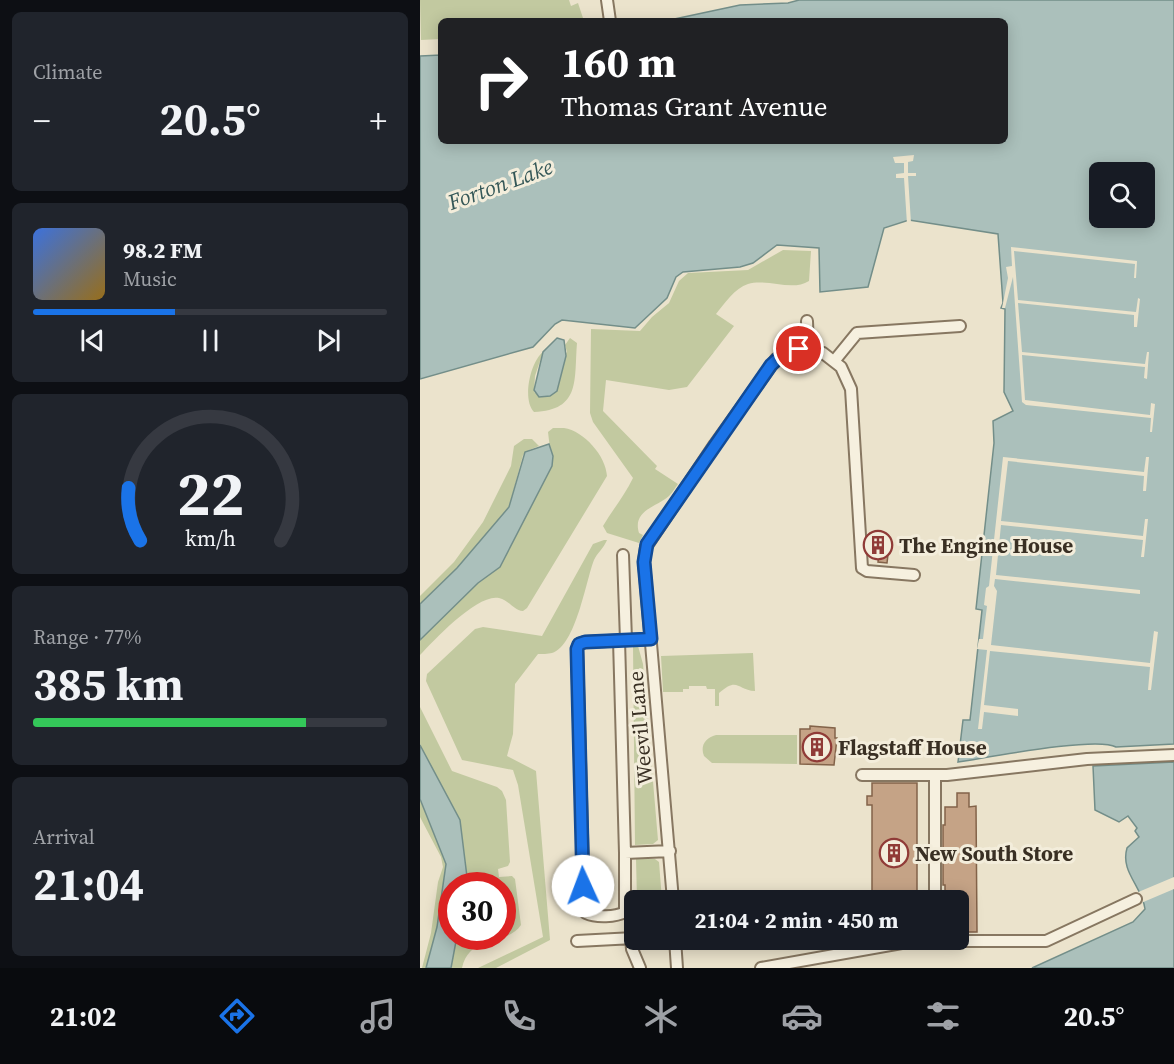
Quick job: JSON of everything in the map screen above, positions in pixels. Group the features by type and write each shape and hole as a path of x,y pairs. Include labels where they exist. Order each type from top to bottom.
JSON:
{"street":[{"path":"607,0 610,18"},
{"path":"807,321 808,349 823,353 835,360 844,371 850,385 861,561 864,570 914,575"},
{"path":"835,360 857,333 960,326"},
{"name":"Weevil Lane","path":"672,890 644,562 647,544 771,365 785,354 808,349"},
{"path":"623,555 623,640 625,912 592,916 586,913 584,907 577,649 579,644 585,642 623,640 651,639"},
{"path":"862,775 935,775 1087,759 1174,755"},
{"path":"935,775 935,890"},
{"path":"625,853 670,851"},
{"path":"969,939 1049,940 1136,899"},
{"path":"577,941 624,938"},
{"path":"632,950 640,968"},
{"path":"676,950 677,968"},
{"path":"761,968 856,950"}],"green space":[{"path":"420,0 569,0 571,6 578,3 583,18 438,18 438,39 421,40"},
{"path":"783,250 811,251 809,281 795,285 748,284 734,293 716,314 734,326 687,387 669,390 606,380 603,411 657,466 655,469 678,484 669,496 642,514 638,525 639,533 643,535 639,543 607,533 603,526 633,478 593,422 590,413 591,329 640,331 669,303 679,281 688,273 748,270"},
{"path":"570,338 577,343 572,391 560,406 534,412 530,406 528,390 534,364 543,352 535,376 534,393 567,352 565,345"},
{"path":"553,428 564,428 579,434 593,446 603,460 607,476 527,608 523,611 499,598 490,598 468,610 420,655 420,640 478,583 500,567 552,466 548,432"},
{"path":"524,439 532,439 539,446 523,455 509,507 457,568 420,604 420,596 454,562 483,522 511,466 514,446"},
{"path":"607,540 594,560 574,626 568,638 560,648 552,653 538,654 515,684 513,734 507,756 536,771 550,940 496,968 478,968 543,937 518,785 513,770 462,760 426,681 427,674 475,629 483,627 542,636 593,544"},
{"path":"633,646 638,646 643,664 658,840 653,844 635,845"},
{"path":"753,653 755,691 730,685 719,693 719,706 715,706 715,689 707,689 706,686 689,686 689,689 683,689 683,692 663,692 661,656"},
{"path":"420,707 452,771 497,787 502,791 506,800 510,862 508,866 498,869 498,872 466,872 460,820 420,745"},
{"path":"716,735 797,735 797,764 712,763 704,756 703,746 706,740"},
{"path":"420,799 446,864 445,872 441,872 441,857 420,817"},
{"path":"636,859 655,859 659,862 661,890 637,890"},
{"path":"438,882 437,927 426,968 422,968 431,933"},
{"path":"516,887 521,925 516,930"},
{"path":"454,950 472,950 466,957 462,968 451,968"}],"water":[{"name":"Forton Lake","path":"799,0 1174,0 1174,744 1116,747 1105,744 1087,744 958,762 963,720 970,720 982,610 976,609 994,443 993,421 1013,411 1004,392 1005,309 1001,308 1003,303 998,234 909,220 884,228 868,287 820,292 819,248 777,245 753,263 740,267 683,272 676,277 667,298 635,328 562,320 555,324 533,347 420,379 420,56 438,55 438,144 1008,144 1008,18 679,18 740,5 788,3"},
{"path":"557,338 564,340 566,356 557,391 550,396 539,397 534,390 543,352"},
{"path":"549,444 553,456 552,466 500,567 478,583 420,640 420,604 457,568 509,507 525,452"},
{"path":"420,745 460,820 466,872 445,872 446,864 420,799"},
{"path":"1174,762 1174,968 1032,968 1133,922 1145,909 1126,864 1127,848 1139,837 1135,831 1137,828 1128,816 1119,822 1095,810 1093,766"},
{"path":"438,920 438,950 454,950 451,968 426,968"}],"pier":[{"path":"914,155 913,161 908,162 908,173 916,173 916,176 908,176 911,223 907,224 904,178 896,178 896,174 904,173 904,163 895,163 893,157"},
{"path":"1011,247 1137,261 1136,278 1134,278 1135,264 1014,251 1018,300 1136,312 1138,298 1140,299 1137,327 1134,327 1134,315 1018,303 1022,352 1145,364 1147,352 1149,352 1147,379 1144,378 1145,367 1022,355 1025,400 1150,415 1151,403 1155,404 1152,432 1150,432 1151,418 1026,405 1022,402 1013,277 1005,308 1002,308 1008,278 1006,267 1012,266"},
{"path":"1003,457 1144,472 1146,457 1149,457 1146,491 1143,491 1144,476 1008,461 1001,521 1143,536 1145,519 1148,519 1144,557 1141,557 1143,540 1001,525 996,575 1140,590 1140,594 995,579 994,586 997,591 991,645 1150,663 1154,631 1158,632 1151,690 1148,690 1150,667 990,651 984,705 1018,709 1018,716 984,712 982,729 978,729 987,650 977,649 979,639 983,639 987,606 984,605 986,588 989,586"},
{"path":"1174,877 1174,889 1141,903 1136,893"}],"building":[{"name":"The Engine House","path":"869,536 890,538 887,563 878,562 879,554 869,552"},
{"name":"Flagstaff House","path":"810,726 835,728 835,738 837,738 834,765 800,764 800,729 810,729"},
{"name":"New South Store","path":"872,783 917,783 917,890 872,890 872,805 867,805 867,796 872,796"},
{"path":"957,793 969,793 969,807 976,806 977,932 969,932 969,890 945,890 945,885 943,885 945,807 957,807"}],"place":[{"name":"The Engine House","path":"878,545"},
{"name":"Flagstaff House","path":"817,747"},
{"name":"New South Store","path":"894,853"}],"route":[{"path":"583,886 577,649 579,644 651,639 644,562 647,544 771,365 782,355 799,349"}]}
